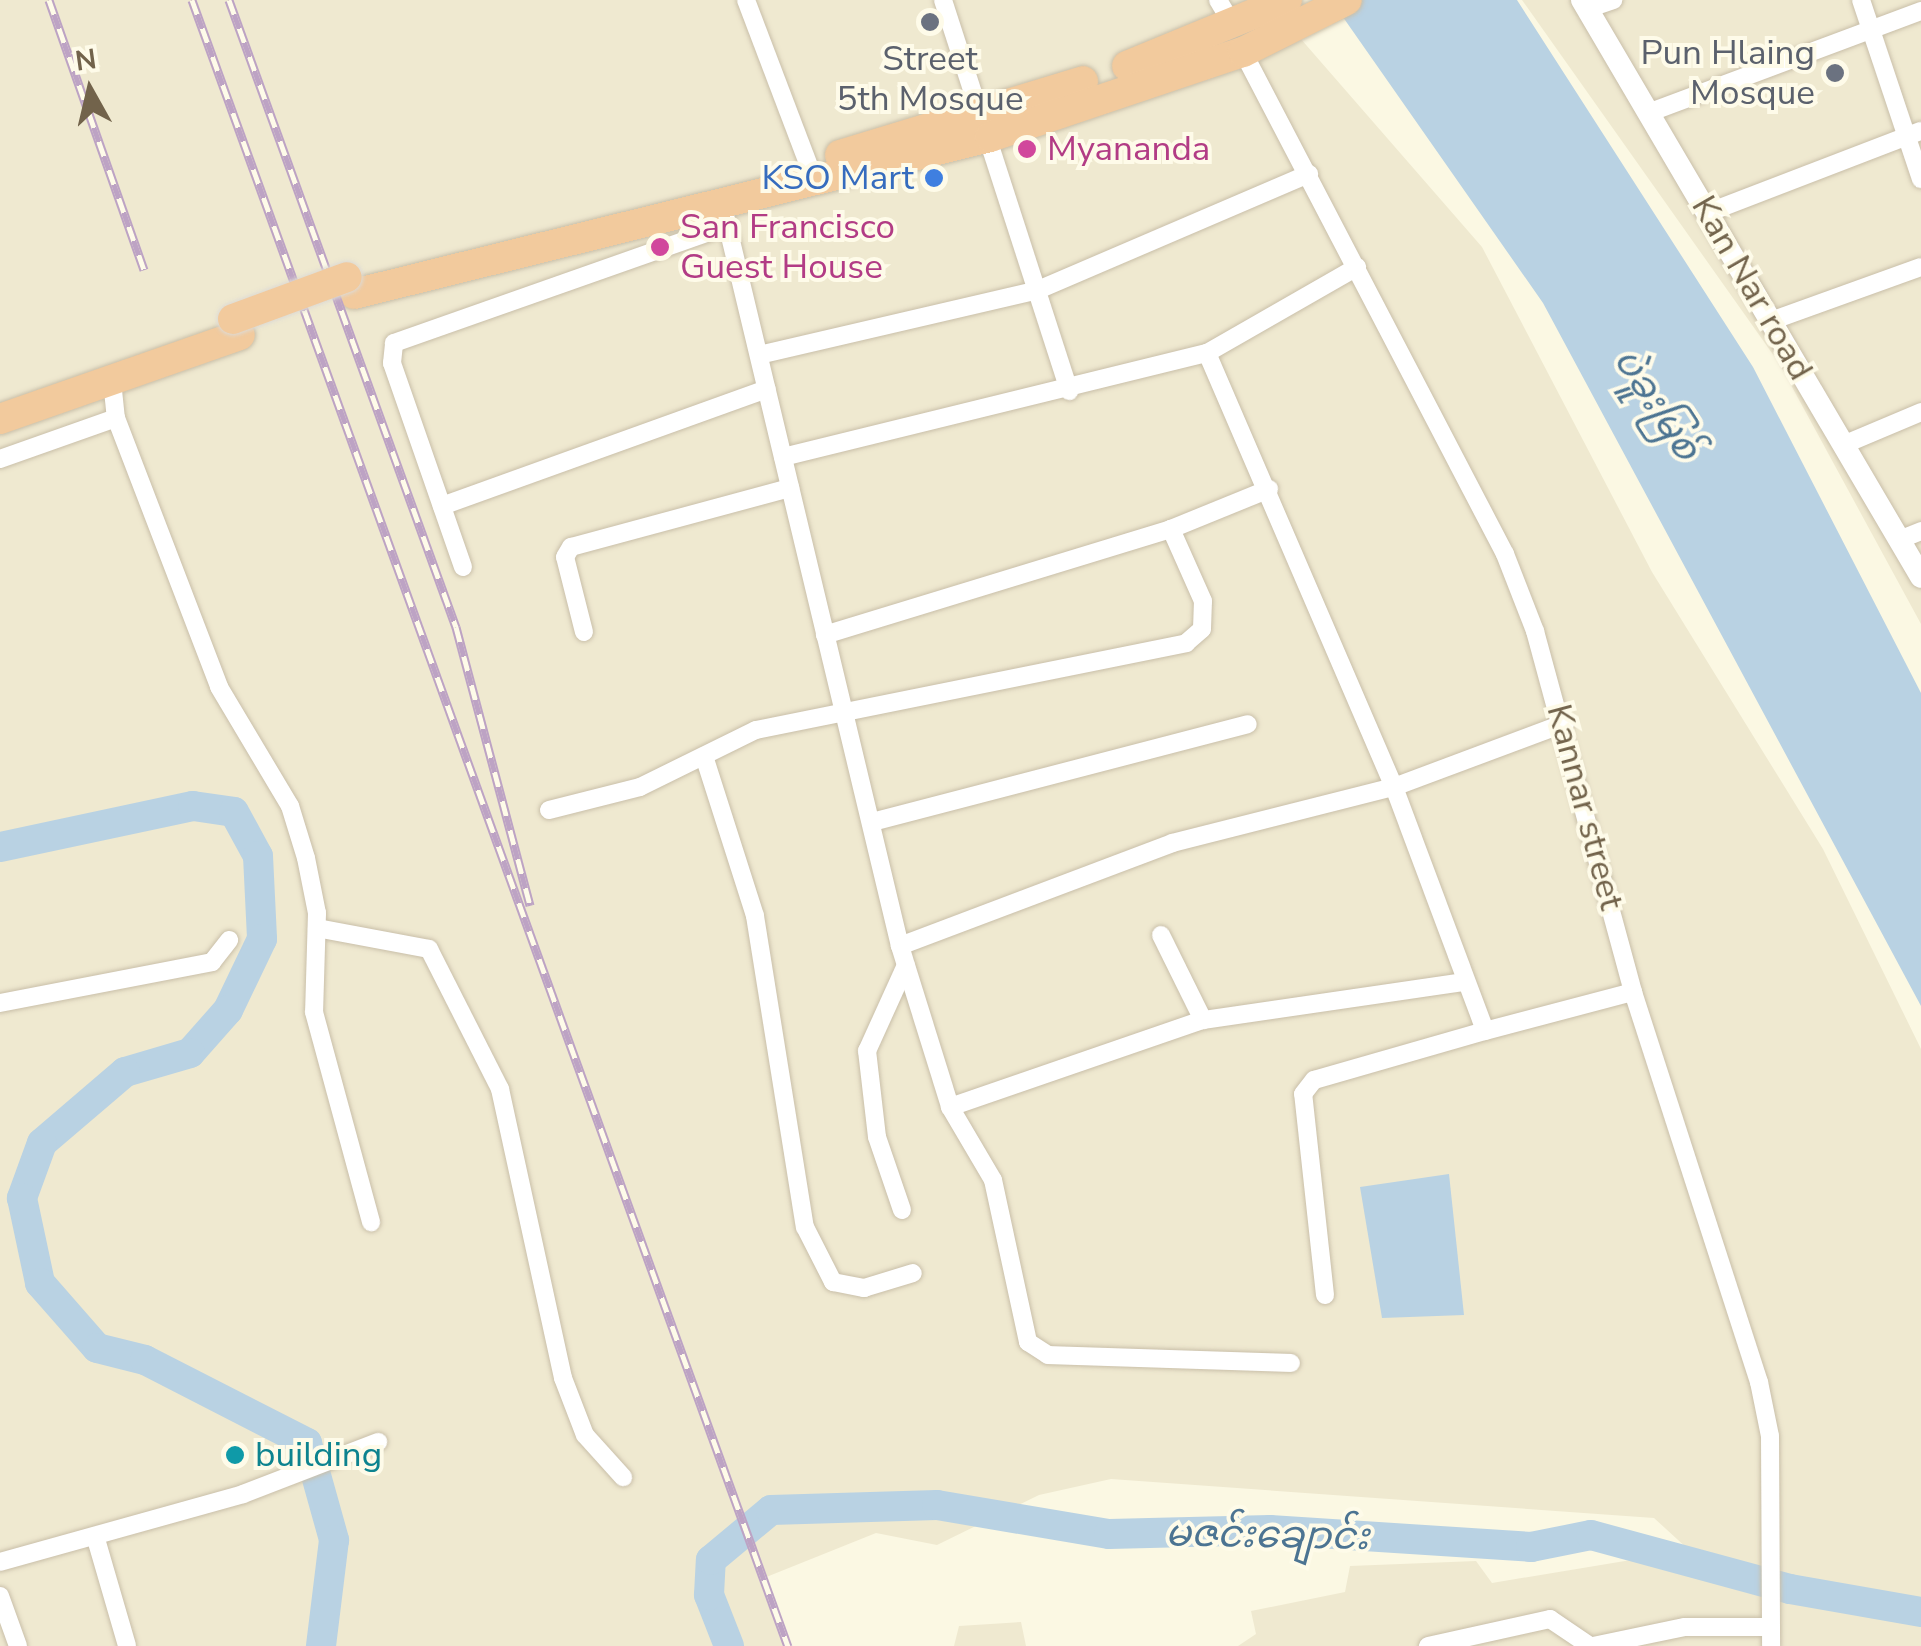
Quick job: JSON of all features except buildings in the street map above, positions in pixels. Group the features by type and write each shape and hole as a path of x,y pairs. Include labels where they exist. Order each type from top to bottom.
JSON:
{"highway":[{"path":"1244,26 1287,0"},
{"path":"0,419 112,381 442,245 812,172 986,126 1244,26 1347,0"},
{"path":"351,285 725,215 812,172"},
{"path":"0,399 237,327"}],"street":[{"path":"746,0 812,172"},
{"path":"944,0 1069,391"},
{"path":"1585,5 1613,0"},
{"path":"1861,0 1914,134 1921,179"},
{"name":"Kan Nar road","path":"1585,5 1843,445 1910,536 1921,577"},
{"path":"1648,113 1921,11"},
{"name":"Kannar street","path":"1244,26 1309,174 1506,554 1565,724 1633,992 1758,1382 1771,1523 1771,1628"},
{"path":"1708,213 1914,134"},
{"path":"758,355 1038,290 1309,174"},
{"path":"463,567 392,363 394,343 725,215 825,636 876,821 900,946 950,1107 992,1180 1028,1342 1048,1355 1291,1363"},
{"path":"783,456 1069,391 1206,353 1356,267"},
{"path":"1772,321 1921,267"},
{"path":"1206,353 1269,489 1394,788 1464,982 1486,1031"},
{"path":"112,381 116,418 219,687 290,806 317,928 314,1012 371,1222"},
{"path":"442,506 767,388"},
{"path":"1843,445 1921,412"},
{"path":"0,459 116,418"},
{"path":"584,632 565,556 571,548 790,488"},
{"path":"825,636 1172,529 1269,489"},
{"path":"549,810 640,787 756,730 1186,642 1202,630 1203,601 1172,529"},
{"path":"876,821 1248,724"},
{"path":"900,946 1172,843 1394,788 1565,724"},
{"path":"704,756 755,916 805,1226 833,1282 864,1288 913,1273"},
{"path":"317,928 430,949 500,1090 564,1378 585,1435 623,1477"},
{"path":"1162,935 1203,1020"},
{"path":"0,1002 212,962 229,940"},
{"path":"902,1210 877,1137 867,1050 906,965"},
{"path":"950,1107 1203,1020 1464,982"},
{"path":"1324,1295 1303,1094 1314,1080 1633,992"},
{"path":"0,1562 96,1539 378,1442"},
{"path":"96,1539 127,1646"},
{"path":"0,1596 18,1646"},
{"path":"1428,1646 1550,1619 1591,1646 1684,1627 1771,1628"}],"shaded area":[{"path":"0,0 1267,0 1482,247 1652,572 1823,849 1921,1049 1921,1646 1238,1646 1256,1634 1251,1611 1345,1592 1350,1566 1476,1561 1492,1583 1649,1557 1713,1572 1654,1518 1111,1479 1039,1495 937,1545 876,1533 759,1580 784,1646 0,1646"},
{"path":"1522,0 1921,0 1921,624 1779,363"},
{"path":"1021,1622 1026,1646 954,1646 959,1626"}],"water":[{"name":"ပဲခူးမြစ်","path":"1331,0 1517,0 1753,367 1921,693 1921,1006 1543,303"},
{"path":"1449,1174 1464,1315 1382,1318 1360,1187"}],"waterway":[{"name":"မဇင်းချောင်း","path":"0,847 193,806 234,812 258,856 262,939 228,1010 190,1053 125,1072 42,1143 22,1198 40,1283 97,1348 145,1360 307,1443 334,1540 321,1646"},
{"name":"မဇင်းချောင်း","path":"729,1646 709,1595 711,1560 771,1510 937,1505 1109,1534 1270,1530 1531,1547 1591,1535 1790,1589 1921,1612"}],"railway":[{"path":"49,0 144,270"},
{"path":"192,0 788,1646"},
{"path":"229,0 456,627 530,905"}],"place":[{"name":"Street 5th Mosque","path":"930,22"},
{"name":"Pun Hlaing Mosque","path":"1835,73"},
{"name":"Myananda","path":"1027,149"},
{"name":"KSO Mart","path":"934,178"},
{"name":"San Francisco Guest House","path":"660,247"},
{"name":"building","path":"235,1455"}]}
